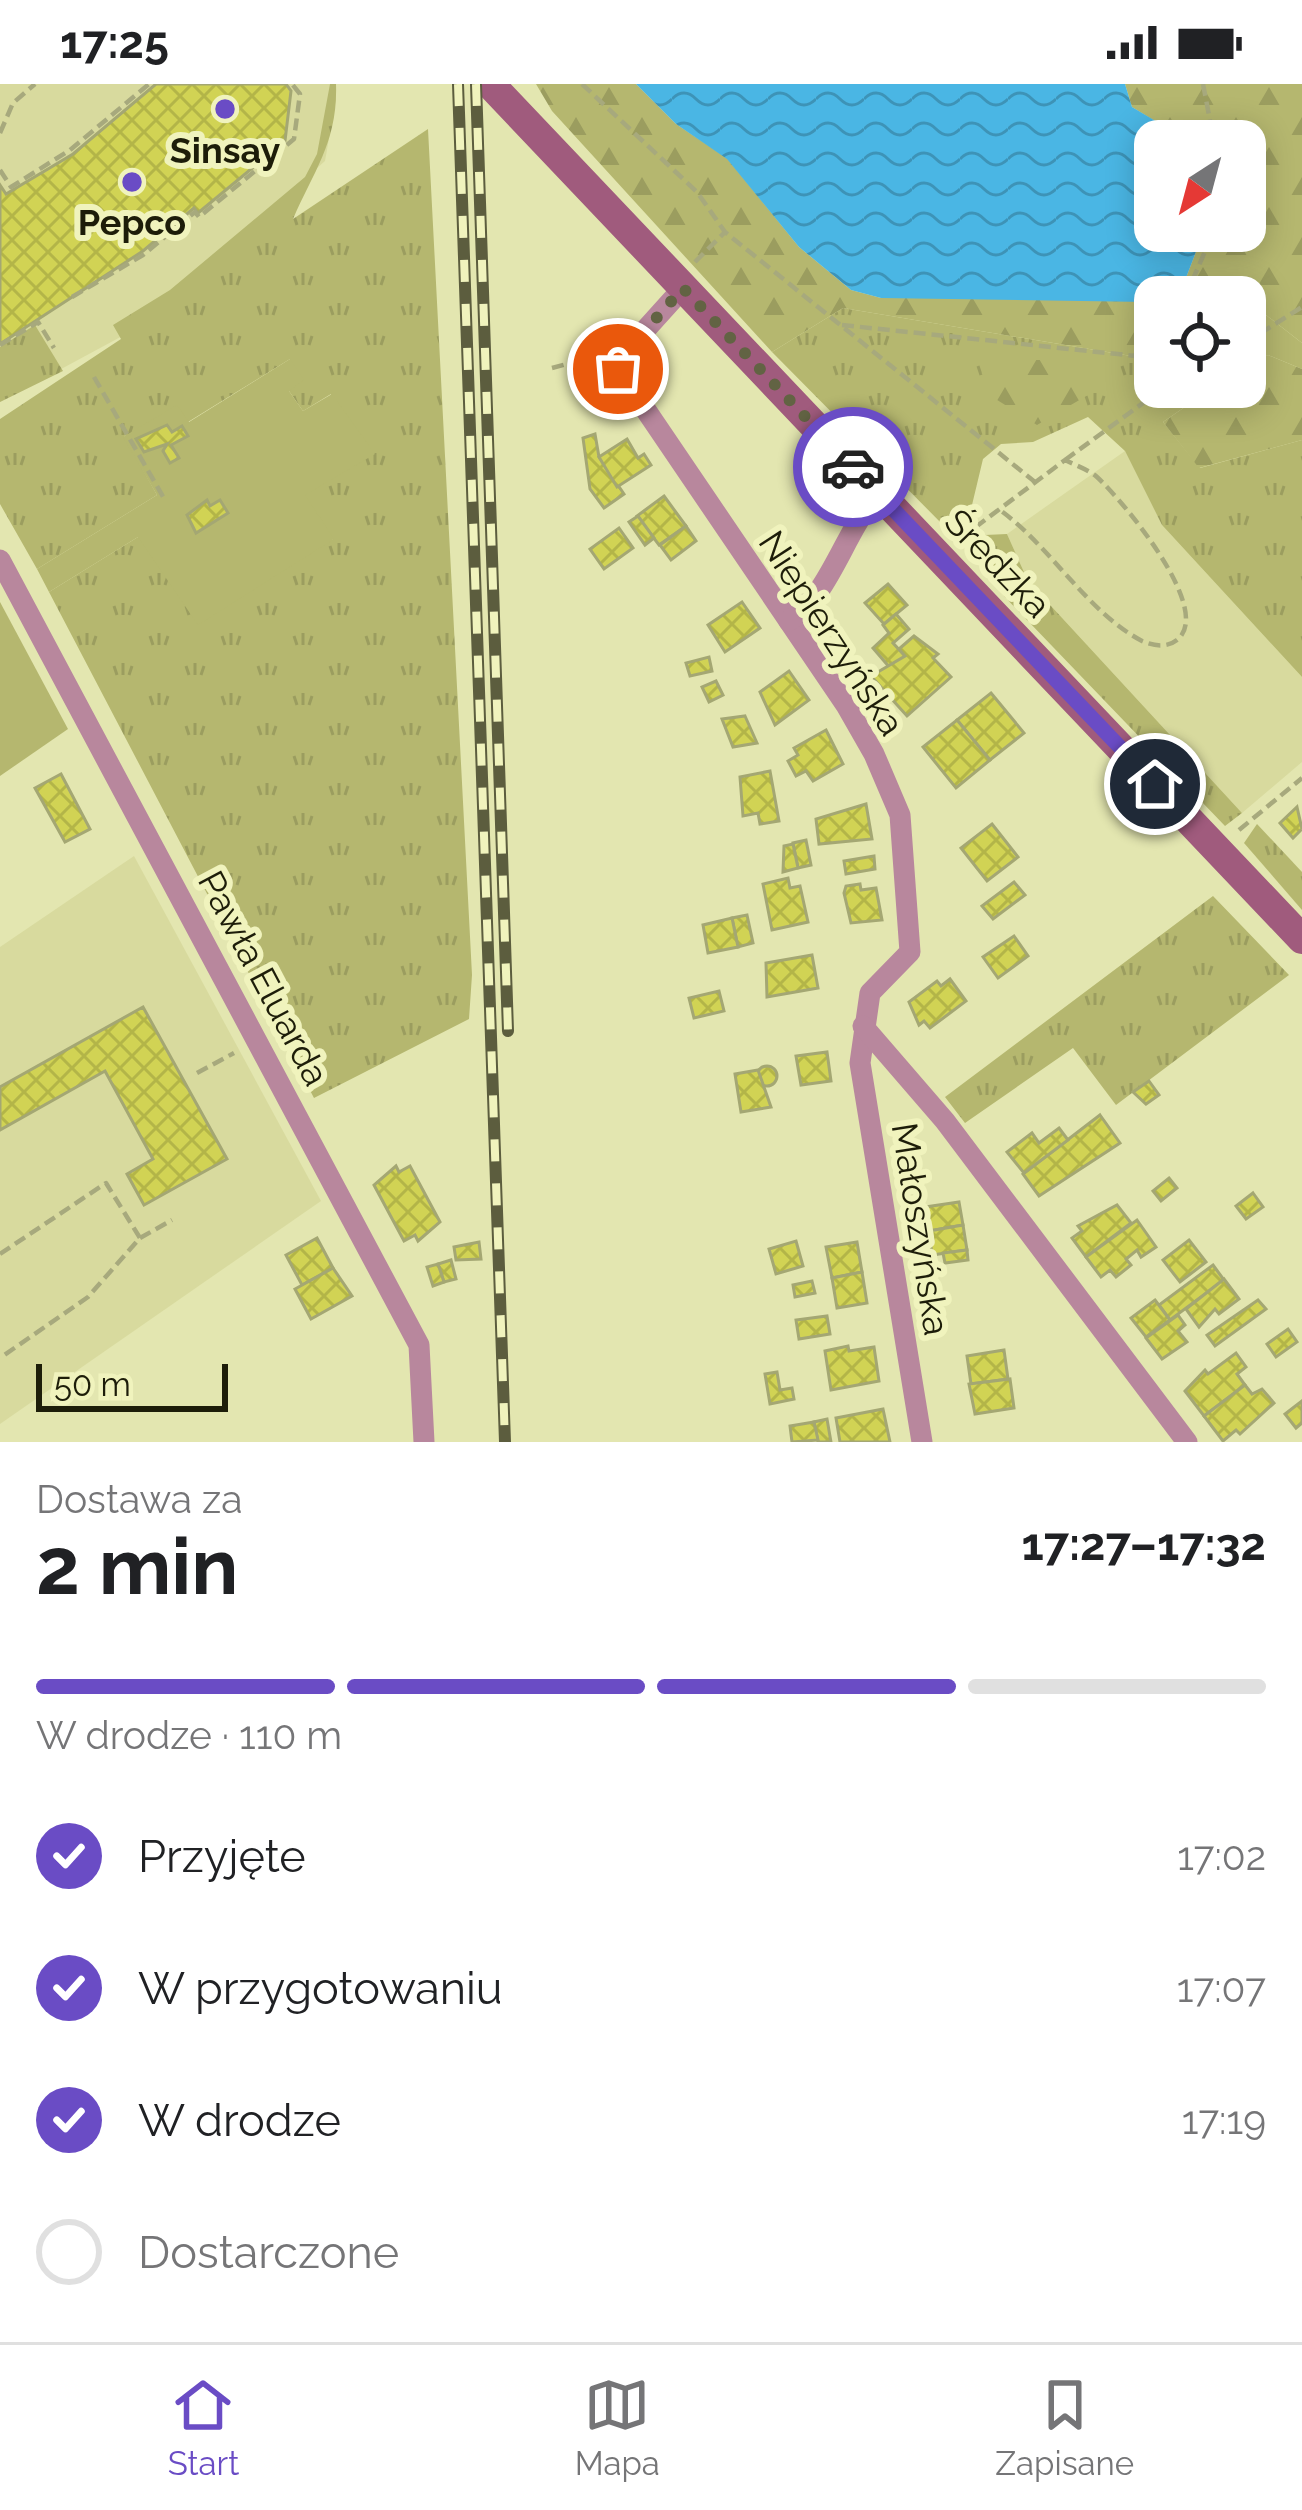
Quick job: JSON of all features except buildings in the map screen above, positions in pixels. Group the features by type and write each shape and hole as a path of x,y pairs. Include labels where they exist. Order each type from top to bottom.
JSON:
{"main road":[{"name":"Średzka","path":"490,84 1302,939"}],"street":[{"path":"623,359 680,285"},
{"name":"Niepierzyńska","path":"623,359 618,369 874,754 899,815 910,952 870,993 863,1026"},
{"path":"789,620 806,610 852,527 878,494"},
{"name":"Pawła Eluarda","path":"0,560 419,1346 424,1442"},
{"path":"863,1026 945,1120 1187,1442"},
{"name":"Małoszyńska","path":"863,1026 860,1063 922,1442"}],"path":[{"path":"0,134 13,103 35,84"},
{"path":"0,170 10,187 70,151 149,84"},
{"path":"72,298 143,255 195,212 199,217 294,139 300,94 292,84"},
{"path":"582,84 697,192 725,232 1035,482"},
{"path":"1203,84 1210,120"},
{"path":"680,285 725,232"},
{"path":"1266,330 1302,307"},
{"path":"0,345 38,322 54,348"},
{"path":"842,325 1134,356"},
{"path":"553,368 608,353 623,359"},
{"path":"94,377 165,500"},
{"path":"940,558 1137,408"},
{"path":"1000,510 1043,545 1117,623 1145,643 1163,646 1178,639 1186,627 1187,607 1166,562 1096,476 1065,460"},
{"path":"1216,849 1302,778"},
{"path":"197,1072 242,1049"},
{"path":"0,1254 106,1183 140,1238"},
{"path":"0,1358 88,1297 140,1238 172,1220"}],"shaded area":[{"path":"0,84 336,84 336,99 325,161 139,327 0,402"},
{"path":"1125,451 1162,525 1302,677 1302,762 1242,813 1028,581 1007,534"},
{"path":"134,856 321,1201 0,1424 0,947"}],"green space":[{"path":"330,84 336,84 336,104 329,139 293,219 428,129 472,975 469,1019 314,1098 49,592 138,537 333,540 304,496 331,394 303,411 289,391 290,359 188,422 124,436 157,495 37,569 0,504 0,419 121,339 113,325 170,290 305,177 317,154"},
{"path":"536,84 636,84 676,124 727,158 799,247 851,290 881,298 1134,298 1134,356 843,308 772,352 552,111"},
{"path":"1125,84 1302,84 1302,343 1266,315 1266,276 1187,276 1196,252 1266,252 1266,120 1153,120 1132,107"},
{"path":"843,308 1134,356 1134,408 1183,408 1163,422 1200,468 1302,440 1302,677 1162,525 1125,451 1088,417 1033,442 1001,444 983,459 972,505 948,530 772,352"},
{"path":"1266,315 1302,343 1302,369 1268,355"},
{"path":"35,325 63,371 0,402 0,347"},
{"path":"1266,356 1302,369 1302,440 1199,468 1163,422 1183,408 1266,408"},
{"path":"290,359 304,380 289,391 303,411 332,394 375,454 305,495 334,539 198,625 138,537 49,592 37,569 157,495 123,437 177,405 189,422"},
{"path":"985,360 1068,360 1098,389 1037,425 978,388"},
{"path":"1007,534 1028,581 1242,813 1225,826 1002,594 981,566 978,551 985,535"},
{"path":"0,602 68,729 0,776"},
{"path":"1257,824 1302,872 1302,910 1244,843"},
{"path":"1213,896 1289,975 1116,1105 1073,1048 965,1123 945,1097"}],"water":[{"path":"636,84 1125,84 1132,107 1154,120 1134,120 1134,252 1196,252 1187,276 1134,276 1134,302 881,298 851,290 799,247 727,159 676,124"}],"railway":[{"path":"458,84 505,1442"},
{"path":"476,84 508,1031"}],"way so far":[{"path":"618,369 628,350 683,288 853,467"}],"place":[{"name":"Sinsay","path":"225,109"},
{"name":"Pepco","path":"132,182"}],"route":[{"path":"853,467 1155,784"}]}
